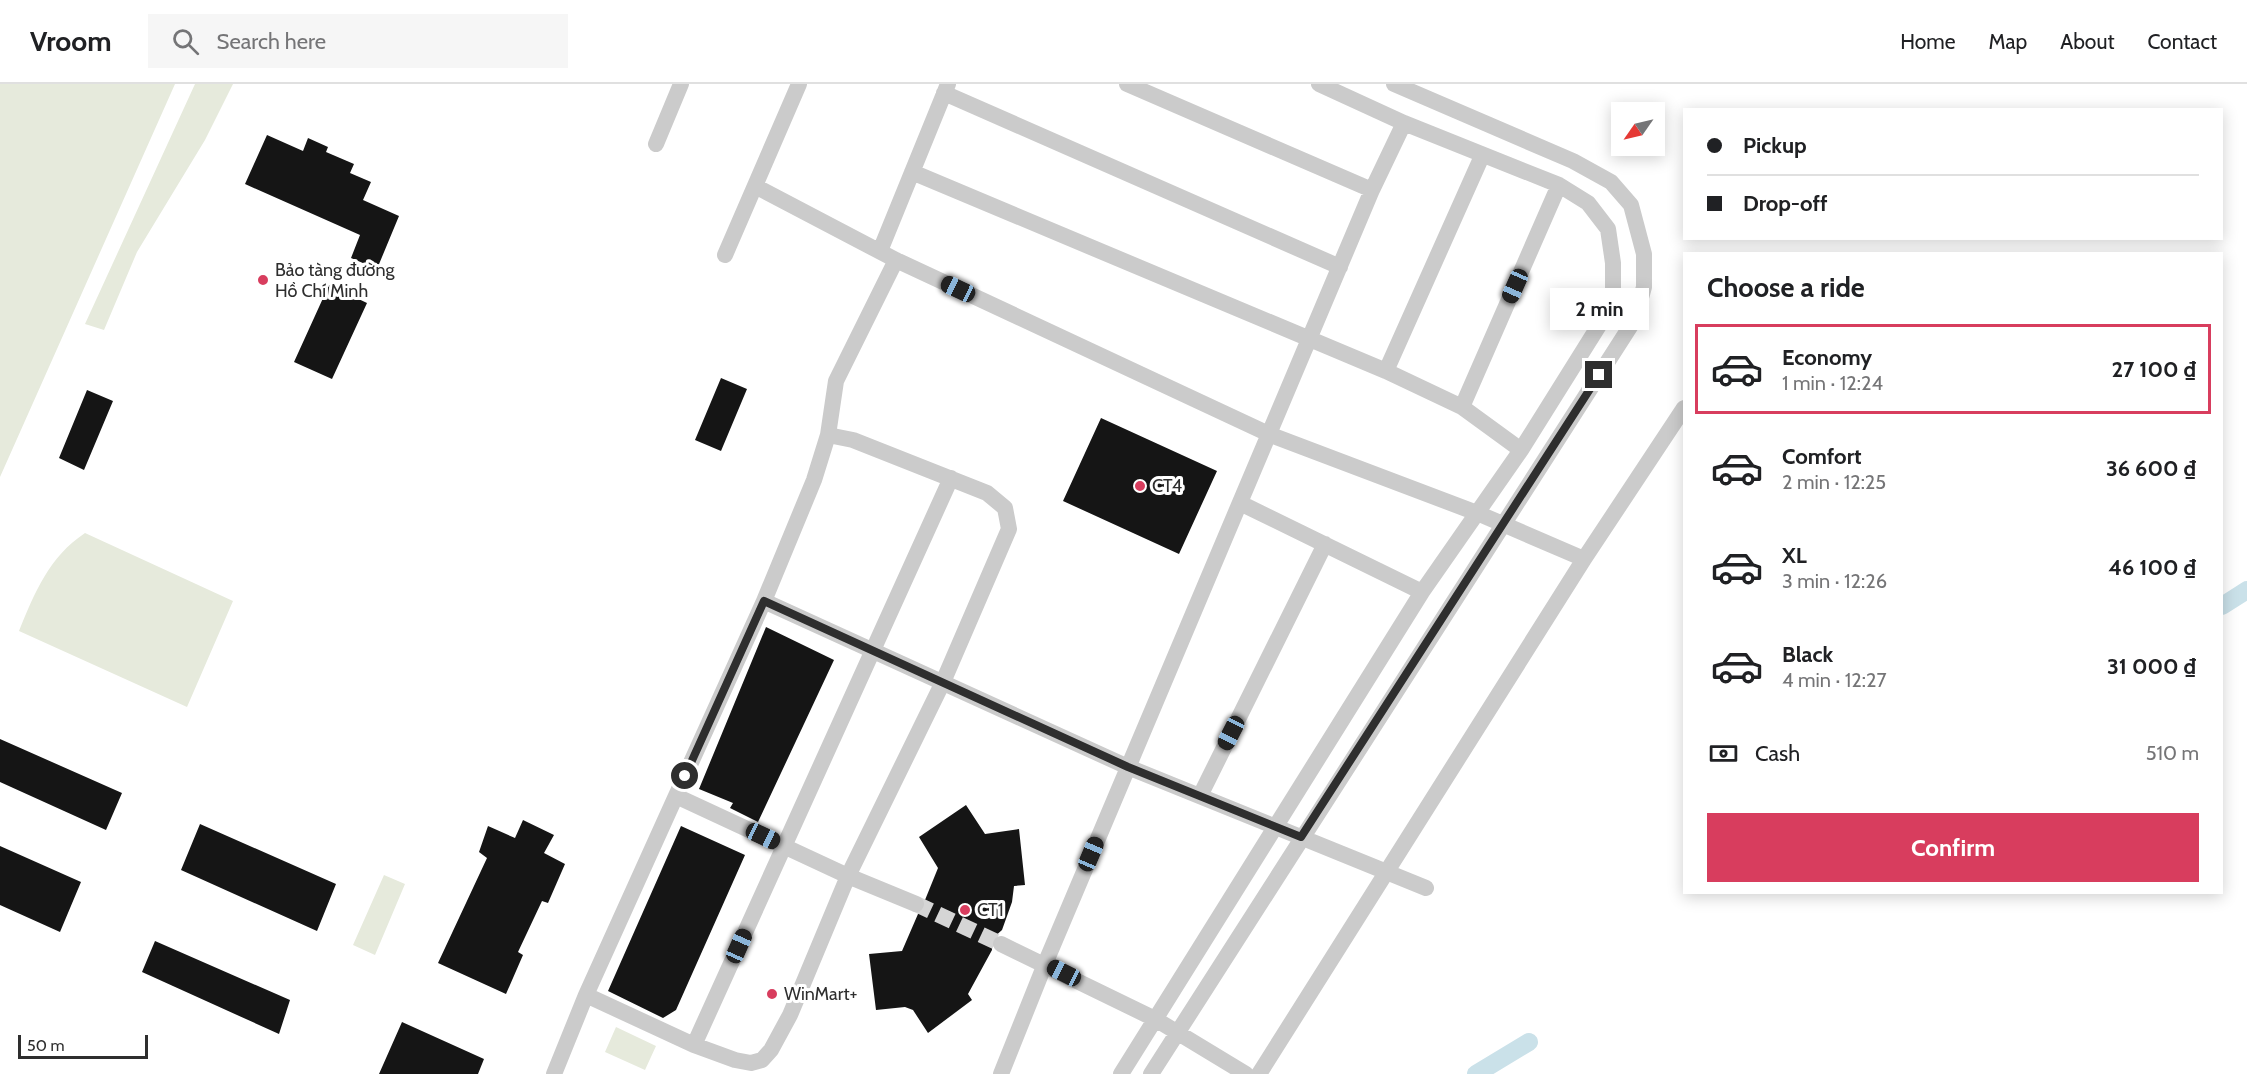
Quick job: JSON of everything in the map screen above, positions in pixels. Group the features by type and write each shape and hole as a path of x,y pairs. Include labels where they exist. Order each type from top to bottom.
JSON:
{"street":[{"path":"725,255 799,84"},
{"path":"1127,84 1372,190"},
{"path":"1121,1074 1422,592 1521,450 1613,303 1613,264 1608,229 1588,203 1559,185 1482,156 1319,84"},
{"path":"1151,1074 1635,319 1644,287 1644,254 1637,222 1631,205 1611,182 1573,161 1394,84"},
{"path":"656,144 679,85"},
{"path":"880,251 946,88 1340,267"},
{"path":"1001,1074 1045,964 1372,190 1404,123"},
{"path":"1386,371 1482,156"},
{"path":"912,172 1386,371 1462,407 1521,450"},
{"path":"1462,407 1559,185"},
{"path":"755,186 896,260 1270,435 1477,513 1584,559"},
{"path":"554,1074 586,995 764,601 814,480 828,435 836,381 896,260"},
{"path":"1259,1074 1584,559 1683,410"},
{"path":"586,995 694,1045 735,1060 751,1063 762,1060 771,1050 790,1015 848,876 944,682 1009,529 1005,508 987,493 951,478 854,440 828,435"},
{"path":"694,1045 951,478"},
{"path":"1240,503 1422,592"},
{"path":"1200,796 1325,544"},
{"path":"764,601 1128,767 1426,888"},
{"path":"676,796 848,876 916,904"},
{"path":"1001,945 1045,964 1155,1019 1246,1074"}],"shaded area":[{"path":"0,84 175,84 0,477"},
{"path":"195,84 233,84 205,140 137,252 104,330 85,324"},
{"path":"85,533 233,601 187,707 19,631 44,576 62,553"},
{"path":"384,875 405,884 375,955 353,945"},
{"path":"616,1027 656,1046 645,1070 605,1052"}],"building":[{"path":"267,135 303,151 308,138 328,147 326,152 354,164 350,173 371,182 363,200 399,216 377,269 351,258 360,235 245,184"},
{"path":"329,285 367,303 332,379 294,362"},
{"path":"721,378 747,389 721,451 695,440"},
{"path":"87,390 113,401 84,470 59,458"},
{"name":"CT4","path":"1101,418 1217,471 1179,554 1063,501"},
{"path":"766,627 834,660 758,822 730,808 733,803 699,789"},
{"path":"0,739 122,793 106,830 0,782"},
{"name":"CT1","path":"966,805 985,834 1019,829 1025,885 1014,886 1012,902 1002,930 992,939 992,950 968,994 972,1000 928,1033 913,1010 905,1007 876,1010 869,954 902,951 918,914 925,909 925,900 938,868 919,837"},
{"path":"523,820 554,835 544,853 565,864 548,903 542,901 518,952 523,955 506,994 438,963 487,858 479,852 488,826 515,838"},
{"path":"200,824 336,884 317,931 181,870"},
{"path":"681,826 745,855 676,1010 663,1018 608,991"},
{"path":"0,846 81,882 60,932 0,905"},
{"path":"155,941 290,1000 279,1034 142,972"},
{"path":"402,1022 484,1059 478,1074 379,1074"}],"waterway":[{"path":"2223,605 2247,590"},
{"path":"1476,1074 1529,1042"}],"tunnel":[{"path":"916,904 1001,944"}],"place":[{"name":"Bảo tàng đường Hồ Chí Minh","path":"263,280"},
{"name":"CT4","path":"1140,486"},
{"name":"CT1","path":"965,910"},
{"name":"WinMart+","path":"772,994"}],"route":[{"path":"685,776 764,601 1128,767 1301,837 1599,375"}]}
